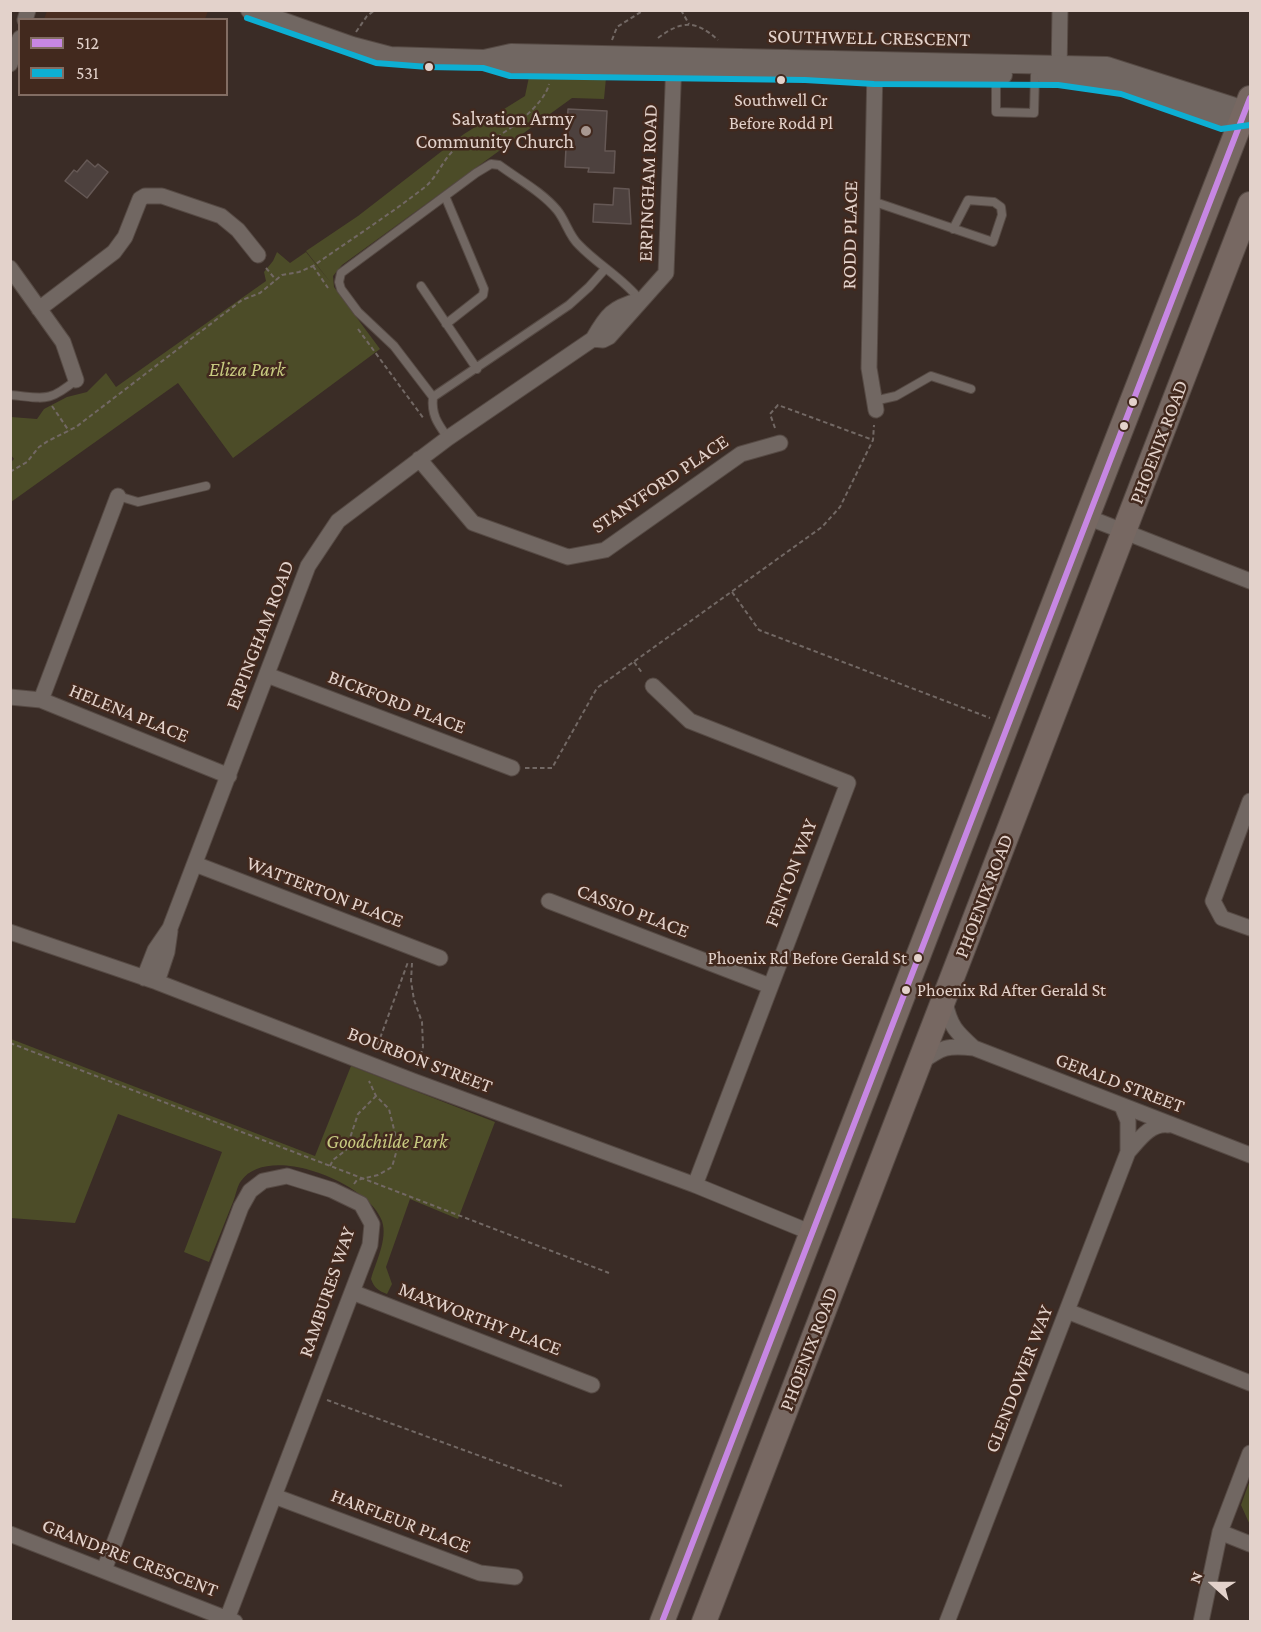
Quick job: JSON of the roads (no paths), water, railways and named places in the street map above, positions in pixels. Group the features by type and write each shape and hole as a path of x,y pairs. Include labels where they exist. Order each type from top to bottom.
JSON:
{"main road":[{"name":"PHOENIX ROAD","path":"662,1622 1087,517 1249,113"},
{"name":"PHOENIX ROAD","path":"704,1622 1251,204"},
{"path":"703,1515 740,1529"}],"street":[{"name":"SOUTHWELL CRESCENT","path":"250,10 352,46 390,56 484,59 511,53 805,71 875,67 1059,71 1123,85 1222,120 1233,121 1249,113"},
{"path":"1059,71 1060,10"},
{"path":"10,64 18,43"},
{"name":"SOUTHWELL CRESCENT","path":"484,59 510,67 550,69 674,64 734,58 996,75 1035,75 1059,71"},
{"name":"ERPINGHAM ROAD","path":"151,980 167,952 170,928 308,566 338,521 445,440 593,339 605,318 621,305 640,300 666,273 674,64"},
{"name":"RODD PLACE","path":"875,67 869,368 875,406"},
{"path":"39,309 114,252 125,237 140,198 145,196 162,195 221,216 238,230 258,255"},
{"path":"11,270 63,342 76,380"},
{"name":"STANYFORD PLACE","path":"419,459 473,524 568,557 605,550 741,454 780,442"},
{"path":"41,700 118,496"},
{"path":"1087,517 1251,581"},
{"name":"BICKFORD PLACE","path":"267,675 512,768"},
{"name":"FENTON WAY","path":"653,686 690,721 848,783 695,1185"},
{"name":"HELENA PLACE","path":"10,697 41,700 229,776"},
{"path":"1251,801 1213,901 1222,918 1251,928"},
{"name":"WATTERTON PLACE","path":"195,864 440,958"},
{"name":"CASSIO PLACE","path":"549,901 770,986"},
{"name":"BOURBON STREET","path":"10,932 151,980 412,1081 695,1185 812,1233"},
{"name":"GERALD STREET","path":"944,1000 951,1025 957,1034 974,1048"},
{"name":"GERALD STREET","path":"920,1063 942,1048 950,1046 974,1048 1251,1155"},
{"name":"GLENDOWER WAY","path":"947,1622 1128,1152 1130,1132 1122,1106"},
{"name":"GLENDOWER WAY","path":"1128,1152 1143,1135 1156,1126 1173,1126"},
{"name":"RAMBURES WAY","path":"104,1570 241,1207 250,1191 262,1180 287,1176 332,1190 361,1204 372,1224 370,1245 274,1496 231,1620"},
{"name":"MAXWORTHY PLACE","path":"352,1292 592,1384"},
{"path":"1067,1311 1251,1383"},
{"path":"1201,1622 1220,1532 1251,1452"},
{"name":"HARFLEUR PLACE","path":"274,1496 480,1573 515,1576"},
{"path":"1220,1532 1251,1544"},
{"name":"GRANDPRE CRESCENT","path":"10,1534 231,1620"}],"lane":[{"path":"996,75 996,112 1034,113 1035,75"},
{"path":"445,440 432,409 433,397 394,346 358,312 341,289 339,282 341,273 445,196 491,164 499,165 550,202 559,212 577,244 605,269 629,286 640,300"},
{"path":"445,196 484,289 483,295 446,324"},
{"path":"872,201 993,243 1002,215 1001,207 994,202 969,200 954,229"},
{"path":"433,397 569,305 605,269"},
{"path":"421,286 477,369"},
{"path":"875,406 931,376 971,389"},
{"path":"10,395 48,398 58,395 76,380"},
{"path":"118,496 138,501 206,486"}],"place":[{"name":"Southwell Cr Before Rodd Pl","path":"781,80"},
{"name":"Salvation Army Community Church","path":"586,131"},
{"name":"Phoenix Rd Before Gerald St","path":"918,958"},
{"name":"Phoenix Rd After Gerald St","path":"906,990"}],"park label":[{"name":"Eliza Park","path":"247,370"},
{"name":"Goodchilde Park","path":"387,1142"}]}
